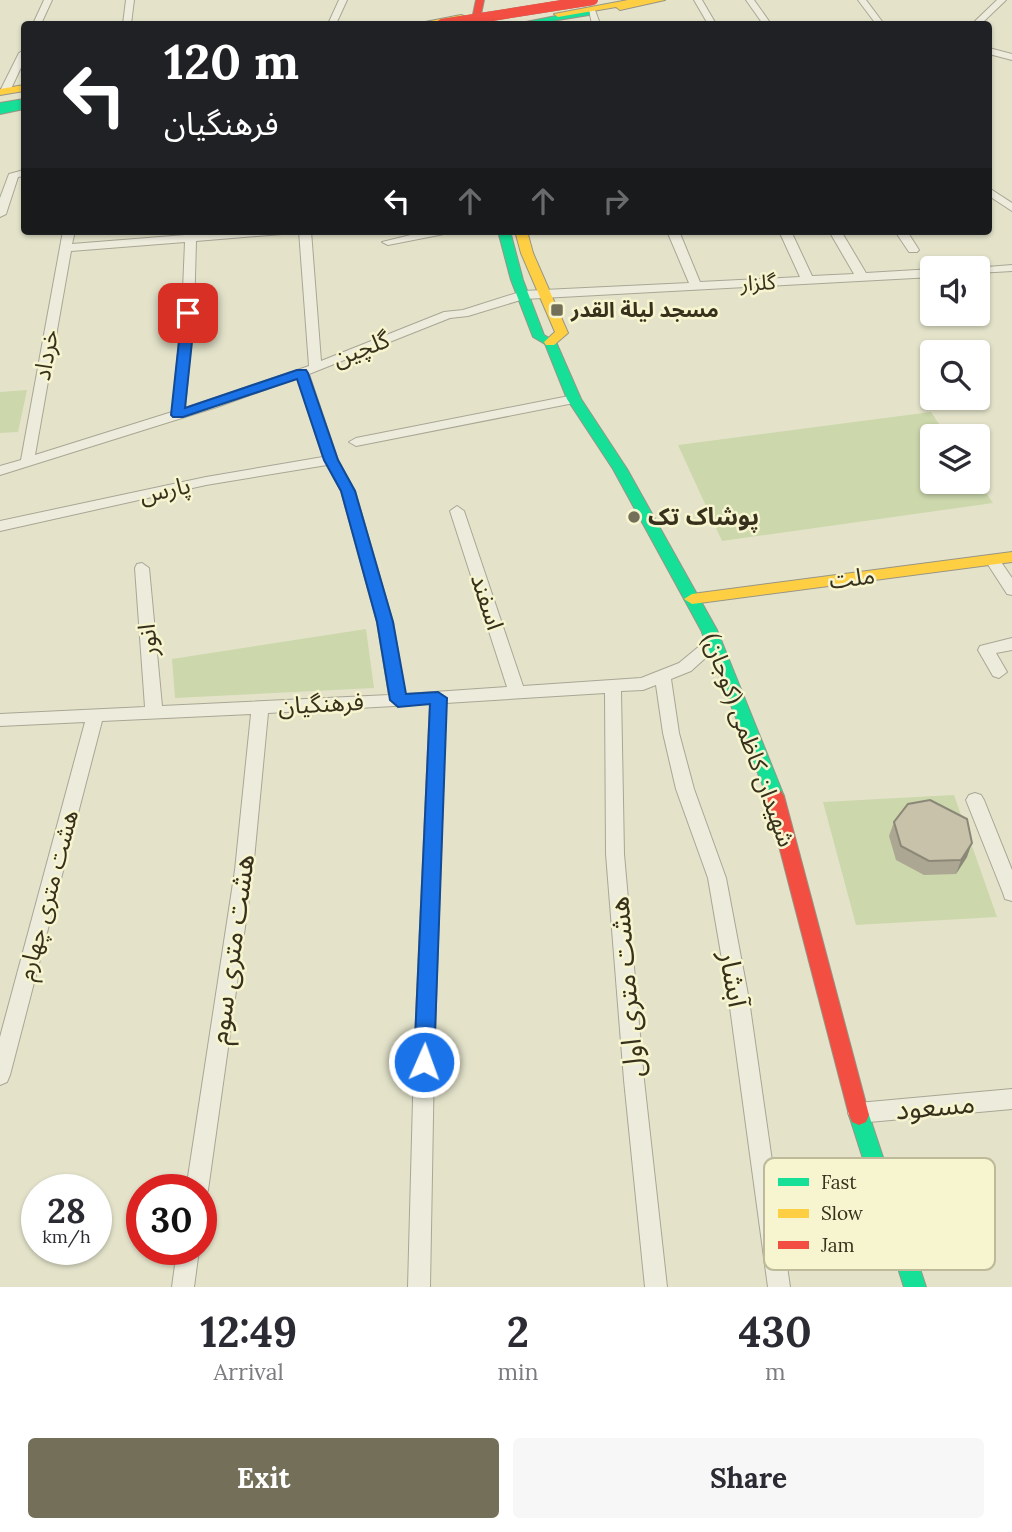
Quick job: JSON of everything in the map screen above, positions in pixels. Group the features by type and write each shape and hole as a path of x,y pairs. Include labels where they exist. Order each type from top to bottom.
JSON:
{"main road":[{"path":"458,21 464,0"},
{"path":"458,21 477,13 564,0"},
{"path":"514,21 644,0"},
{"path":"538,21 661,0"},
{"path":"480,21 593,12"},
{"path":"1,100 21,90"},
{"path":"1,100 21,95"},
{"path":"1,100 21,103"},
{"name":"شهیدان کاظمی (کوجان)","path":"505,235 521,290 539,337 550,342 574,399 620,469 692,599 714,643 780,808 858,1113 873,1158"},
{"path":"522,235 562,332 550,342"},
{"name":"ملت","path":"692,599 1012,558"},
{"name":"شهیدان کاظمی (کوجان)","path":"909,1270 915,1287"}],"street":[{"path":"38,21 48,0"},
{"path":"127,21 130,0"},
{"path":"333,21 343,0"},
{"path":"698,0 710,21"},
{"path":"751,0 765,21"},
{"path":"862,0 878,21"},
{"path":"979,21 1002,0"},
{"path":"992,52 1012,57"},
{"path":"1,100 21,59"},
{"path":"0,214 14,174 21,173"},
{"path":"992,193 1012,208"},
{"name":"خرداد","path":"27,462 68,235"},
{"path":"66,248 191,235 188,313 178,415"},
{"path":"305,235 308,370 331,460 348,491 382,608 398,700"},
{"path":"387,242 423,235"},
{"path":"675,235 696,286"},
{"path":"787,235 808,281"},
{"path":"837,235 862,277"},
{"path":"904,235 914,250"},
{"path":"990,269 1012,268"},
{"name":"گلزار","path":"521,290 542,287 583,291 920,274"},
{"name":"گلچین","path":"0,471 178,415 308,370 448,315 464,313 521,290"},
{"path":"356,442 574,399"},
{"name":"پارس","path":"0,526 205,481 331,460"},
{"name":"اسفند","path":"457,511 517,692"},
{"path":"992,560 1012,590"},
{"name":"انور","path":"142,568 154,712"},
{"name":"فرهنگیان","path":"0,720 438,698 643,684 685,667 714,643"},
{"path":"999,672 986,650 1012,645"},
{"name":"آبشار","path":"663,676 671,733 685,789 717,878 739,1000 764,1179"},
{"name":"هشت متری اول","path":"613,686 615,854 634,1080 656,1287"},
{"path":"419,1287 424,1062 438,698"},
{"name":"هشت متری سوم","path":"199,1174 244,870 260,707"},
{"name":"هشت متری چهارم","path":"0,1075 95,715"},
{"path":"975,800 1012,893"},
{"name":"مسعود","path":"858,1113 1012,1098"},
{"path":"183,1287 186,1265"}],"green space":[{"path":"27,390 18,432 0,433 0,392"},
{"path":"931,412 939,424 920,424 920,494 987,494 993,503 722,541 678,445"},
{"path":"366,629 374,688 175,698 172,659"},
{"path":"954,795 997,917 856,925 823,802"}],"building":[{"path":"930,800 967,819 972,843 961,860 929,861 901,846 894,822 908,804"}],"traffic: fast":[{"path":"538,21 586,13"},
{"path":"0,106 21,102"},
{"path":"0,111 21,107"},
{"path":"505,235 517,280 539,337 550,342 574,399 620,469 709,630 775,796"},
{"path":"859,1115 873,1158"},
{"path":"909,1270 915,1287"}],"traffic: slow":[{"path":"558,14 644,0"},
{"path":"620,7 661,0"},
{"path":"440,21 461,18"},
{"path":"0,92 21,88"},
{"path":"522,235 527,253 562,333 550,342"},
{"path":"692,599 1012,557"}],"traffic: jam":[{"path":"476,21 480,0"},
{"path":"461,21 593,0"},
{"path":"775,796 859,1115"}],"place":[{"name":"مسجد لیلة القدر","path":"557,310"},
{"name":"پوشاک تک","path":"634,517"}],"route":[{"path":"188,313 178,415 302,373 331,460 348,491 385,622 398,700 438,698 424,1062"}]}
